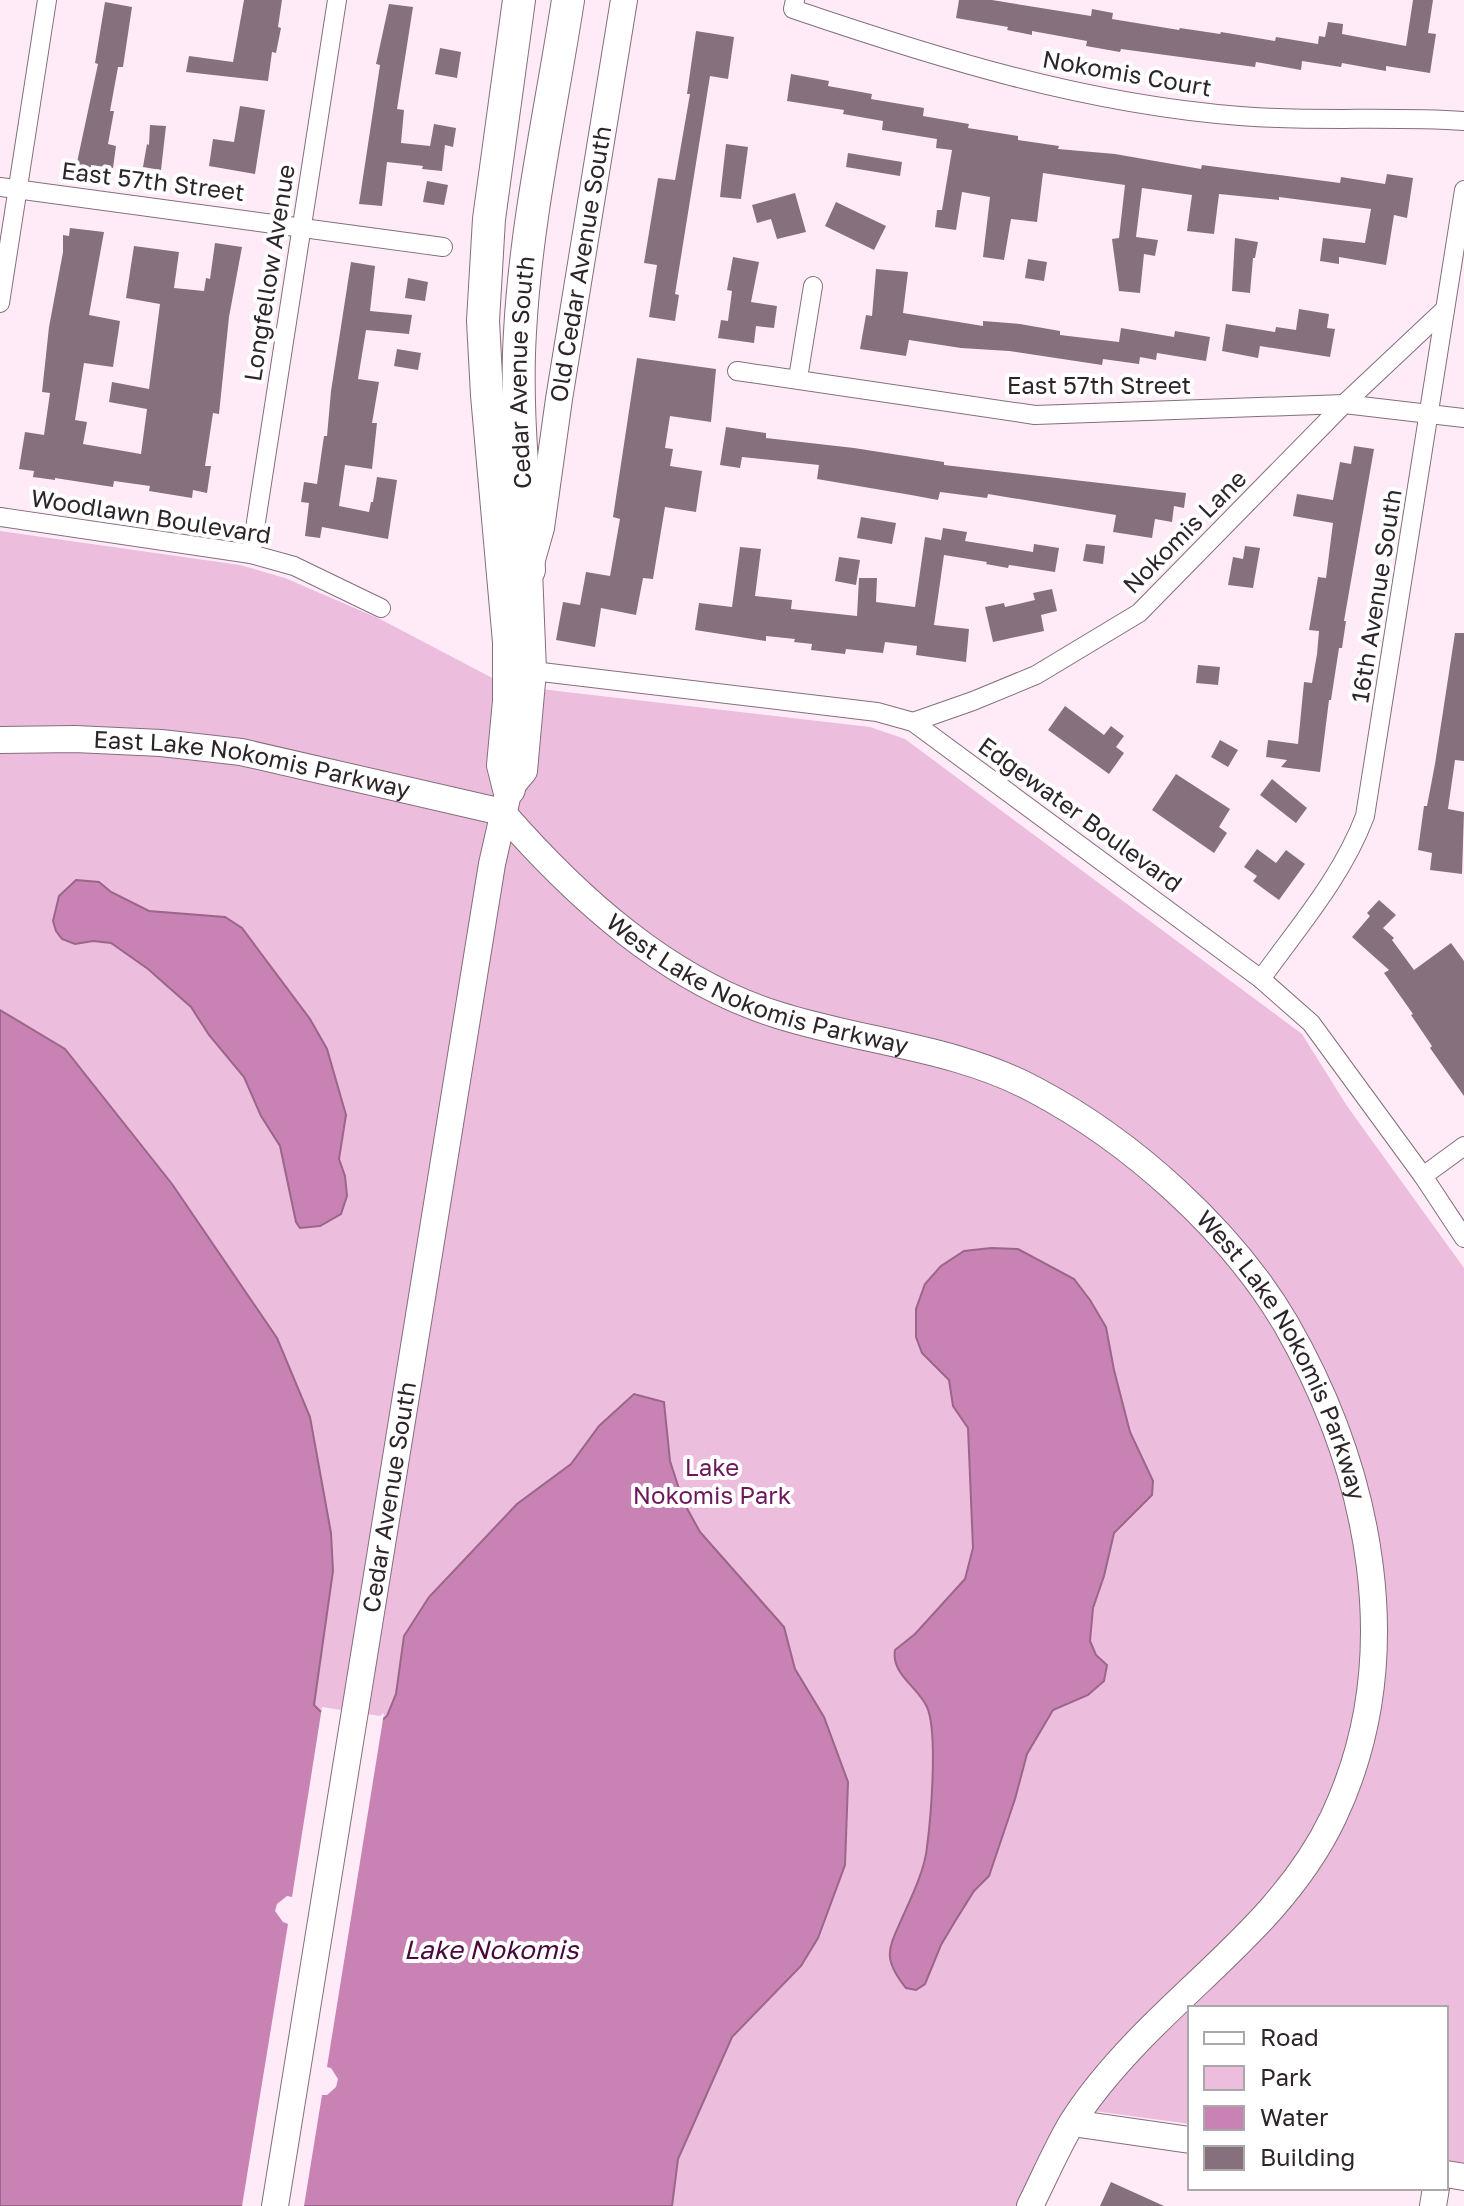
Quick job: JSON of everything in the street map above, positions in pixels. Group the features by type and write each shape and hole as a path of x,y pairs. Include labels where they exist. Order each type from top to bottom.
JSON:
{"highway":[{"name":"Cedar Avenue South","path":"505,800 503,765 509,701 509,642 486,382 483,300 489,219 519,0"},
{"name":"Cedar Avenue South","path":"529,570 519,390 520,334 524,281 568,0"},
{"path":"553,97 580,0"}],"street":[{"path":"0,303 8,188 47,0"},
{"name":"Longfellow Avenue","path":"251,554 337,0"},
{"name":"Old Cedar Avenue South","path":"529,570 541,528 624,0"},
{"name":"Nokomis Court","path":"794,4 899,45 1055,89 1111,99 1241,116 1464,121"},
{"name":"East 57th Street","path":"8,188 443,247"},
{"name":"16th Avenue South","path":"1261,979 1338,874 1354,846 1365,816 1464,190"},
{"path":"798,378 813,286"},
{"name":"Nokomis Lane","path":"913,722 1036,675 1139,613 1344,404 1445,309"},
{"name":"East 57th Street","path":"737,371 1035,415 1344,404 1464,418"},
{"name":"Woodlawn Boulevard","path":"0,517 251,554 294,566 381,608"},
{"name":"Cedar Avenue South","path":"275,2206 505,800 524,771 533,671 529,570"},
{"name":"Edgewater Boulevard","path":"533,671 877,712 913,722 1261,979 1311,1023 1423,1176 1464,1238"},
{"name":"East Lake Nokomis Parkway","path":"0,740 161,743 241,752 505,800"},
{"name":"West Lake Nokomis Parkway","path":"505,800 529,843 610,918 683,973 737,1001 782,1017 966,1061 1030,1087 1088,1120 1164,1179 1206,1221 1250,1274 1285,1323 1320,1393 1343,1449 1362,1510 1371,1566 1374,1623 1371,1687 1352,1766 1334,1815 1308,1863 1279,1901 1137,2042 1072,2123 1030,2206"},
{"path":"1423,1176 1464,1146"},
{"path":"1072,2123 1188,2140"}],"green space":[{"name":"Lake Nokomis Park","path":"0,531 240,565 285,578 380,619 498,681 549,690 870,727 905,739 1302,1034 1347,1106 1464,1268 1464,2163 1448,2160 1448,2006 1188,2006 1188,2124 1072,2108 1020,2206 0,2206"}],"water":[{"path":"76,880 99,882 111,892 149,911 225,917 242,928 310,1019 327,1049 346,1115 339,1159 347,1196 341,1214 320,1226 300,1228 296,1222 280,1146 261,1116 244,1077 209,1035 191,1007 148,969 111,943 93,941 75,944 62,939 53,921 59,896"},
{"name":"Lake Nokomis","path":"0,1010 65,1049 172,1184 277,1338 310,1417 331,1533 333,1571 314,1705 320,1711 381,1721 387,1716 396,1694 404,1636 429,1597 517,1504 571,1464 599,1426 634,1394 664,1402 670,1461 683,1501 700,1532 784,1627 795,1669 824,1717 848,1782 845,1865 818,1938 801,1966 732,2037 678,2159 672,2206 0,2206"},
{"path":"1018,1249 1074,1279 1090,1300 1106,1327 1130,1432 1153,1481 1152,1495 1114,1533 1093,1608 1090,1641 1096,1655 1107,1665 1104,1681 1088,1695 1053,1710 1027,1754 989,1876 974,1891 941,1945 925,1984 916,1990 906,1988 898,1977 890,1960 890,1952 926,1855 932,1796 932,1735 927,1707 897,1666 895,1650 915,1634 965,1579 973,1548 968,1428 953,1406 949,1380 922,1353 916,1337 916,1309 925,1284 941,1266 964,1251"}],"pier":[{"path":"322,1707 380,1716 384,1713 327,2067 338,2079 336,2087 327,2095 322,2095 304,2206 242,2206 288,1924 275,1911 277,1904 287,1896 292,1897"}],"building":[{"path":"244,0 282,0 278,27 281,28 276,53 272,52 268,81 186,72 189,56 233,62"},
{"path":"959,0 992,0 1091,16 1092,9 1113,13 1112,19 1179,30 1221,32 1275,41 1276,37 1318,44 1319,36 1325,37 1328,22 1343,24 1342,34 1406,46 1413,0 1433,0 1428,33 1436,34 1430,73 1386,66 1386,71 1342,63 1341,67 1302,61 1301,70 1256,62 1255,67 1121,49 1120,52 1086,46 1087,41 1032,31 1032,35 1007,30 1008,27 956,18"},
{"path":"105,2 132,7 123,67 118,67 110,111 114,111 108,144 116,146 113,168 91,165 91,169 76,167 98,64 95,63"},
{"path":"389,4 413,7 397,109 404,110 401,143 430,146 434,124 456,128 453,147 445,145 442,171 387,162 382,206 359,204 380,65 376,64"},
{"path":"696,31 734,37 728,79 710,76 675,294 679,295 675,321 649,317 657,265 644,263 658,178 675,180 690,94 687,94"},
{"path":"440,48 461,52 457,78 435,74"},
{"path":"791,74 829,81 828,86 872,94 871,99 924,108 923,116 969,124 968,128 1018,136 1018,140 1059,146 1058,149 1115,154 1201,169 1202,165 1340,183 1341,177 1385,184 1387,174 1413,178 1407,218 1394,215 1386,265 1339,257 1339,264 1320,261 1323,238 1365,243 1371,209 1279,197 1279,200 1219,194 1214,234 1187,231 1192,195 1142,188 1136,237 1158,240 1155,256 1144,254 1140,293 1119,291 1112,239 1119,238 1125,185 1043,173 1037,222 1011,219 1004,260 983,257 990,197 962,192 956,230 935,227 937,210 942,210 952,150 936,148 937,139 882,130 883,121 843,114 844,110 787,101"},
{"path":"240,106 265,110 255,174 209,166 213,139 234,142"},
{"path":"150,125 166,126 161,170 143,167"},
{"path":"726,144 748,147 741,199 720,197"},
{"path":"848,153 902,162 900,176 846,167"},
{"path":"427,181 448,185 444,205 423,202"},
{"path":"795,193 806,232 777,239 771,219 757,223 752,205"},
{"path":"836,202 886,226 874,250 825,226"},
{"path":"70,228 104,232 89,315 120,321 113,367 84,363 75,420 87,422 83,444 141,454 147,409 109,402 112,382 149,389 160,304 126,298 134,246 179,252 174,288 204,291 206,278 210,279 215,243 242,247 229,317 219,414 213,413 205,466 211,466 207,493 193,490 192,498 149,491 150,486 114,481 113,487 33,477 34,471 19,469 25,432 44,435 50,393 42,392 49,327 63,252 63,235 69,236"},
{"path":"1235,238 1258,242 1253,258 1250,293 1232,291"},
{"path":"733,257 759,262 751,302 777,306 774,328 756,326 754,343 718,338 721,320 728,321 732,291 727,290"},
{"path":"1028,259 1047,262 1044,281 1025,278"},
{"path":"351,262 375,266 370,311 412,315 409,334 366,330 358,379 379,382 372,423 377,423 372,469 345,465 339,506 369,512 377,477 397,480 388,539 322,527 320,538 305,536 309,503 301,502 304,482 317,484 324,436 327,436"},
{"path":"876,269 908,272 903,313 983,326 983,321 1020,324 1060,331 1060,335 1119,342 1121,328 1174,337 1175,331 1210,337 1206,361 1157,353 1156,360 1140,357 1139,364 1103,359 1102,365 909,340 906,356 860,349 866,315 872,316"},
{"path":"408,278 428,282 425,301 405,298"},
{"path":"1299,309 1329,314 1327,328 1335,329 1330,357 1260,346 1258,358 1222,351 1226,324 1275,332 1276,327 1296,330"},
{"path":"397,349 421,353 418,370 394,366"},
{"path":"637,358 716,369 711,422 670,416 665,448 673,449 670,466 702,471 696,512 665,507 653,579 643,578 636,615 601,608 595,647 556,640 563,602 580,605 586,572 610,576 620,519 613,517"},
{"path":"726,427 766,433 766,438 854,448 944,462 944,465 1186,493 1184,508 1174,506 1172,522 1155,519 1152,538 1113,532 1116,515 988,494 987,498 940,492 938,500 817,479 819,465 742,457 740,468 720,465"},
{"path":"1354,446 1374,449 1342,648 1339,648 1329,700 1320,772 1281,767 1287,760 1266,757 1268,740 1298,744 1304,682 1312,683 1317,654 1319,631 1309,630 1318,577 1326,578 1333,523 1293,516 1297,494 1333,500 1340,462 1351,464"},
{"path":"861,517 896,523 892,544 857,538"},
{"path":"943,528 967,532 965,541 1033,552 1034,544 1059,548 1055,572 1009,565 1008,568 944,555 934,625 969,629 966,662 916,655 917,646 885,642 883,653 846,649 845,654 811,650 812,644 794,642 795,639 766,636 766,641 695,630 699,603 732,607 740,547 761,549 755,596 792,600 791,609 857,616 859,578 877,578 876,602 915,607 925,537 941,540"},
{"path":"1086,544 1105,546 1103,564 1083,561"},
{"path":"1245,546 1260,548 1253,588 1228,585 1233,557 1243,559"},
{"path":"839,557 860,560 856,585 835,581"},
{"path":"1052,589 1057,611 1041,615 1044,631 993,642 985,607 1004,603 1005,607 1035,600 1033,593"},
{"path":"1455,633 1464,633 1464,761 1455,760 1448,809 1464,812 1462,874 1430,870 1432,853 1418,850"},
{"path":"1198,665 1220,667 1218,685 1196,683"},
{"path":"1065,706 1104,735 1111,726 1124,736 1116,747 1124,753 1109,774 1048,730"},
{"path":"1220,740 1238,750 1228,767 1211,757"},
{"path":"1176,774 1230,809 1219,827 1227,833 1214,853 1152,810"},
{"path":"1272,779 1307,808 1296,823 1260,795"},
{"path":"1257,849 1276,863 1286,850 1305,864 1279,900 1253,881 1257,876 1244,867"},
{"path":"1379,900 1396,915 1383,928 1394,938 1392,940 1414,970 1451,943 1464,961 1464,1096 1384,973 1389,970 1352,937"},
{"path":"1111,2182 1164,2206 1100,2206"}]}
